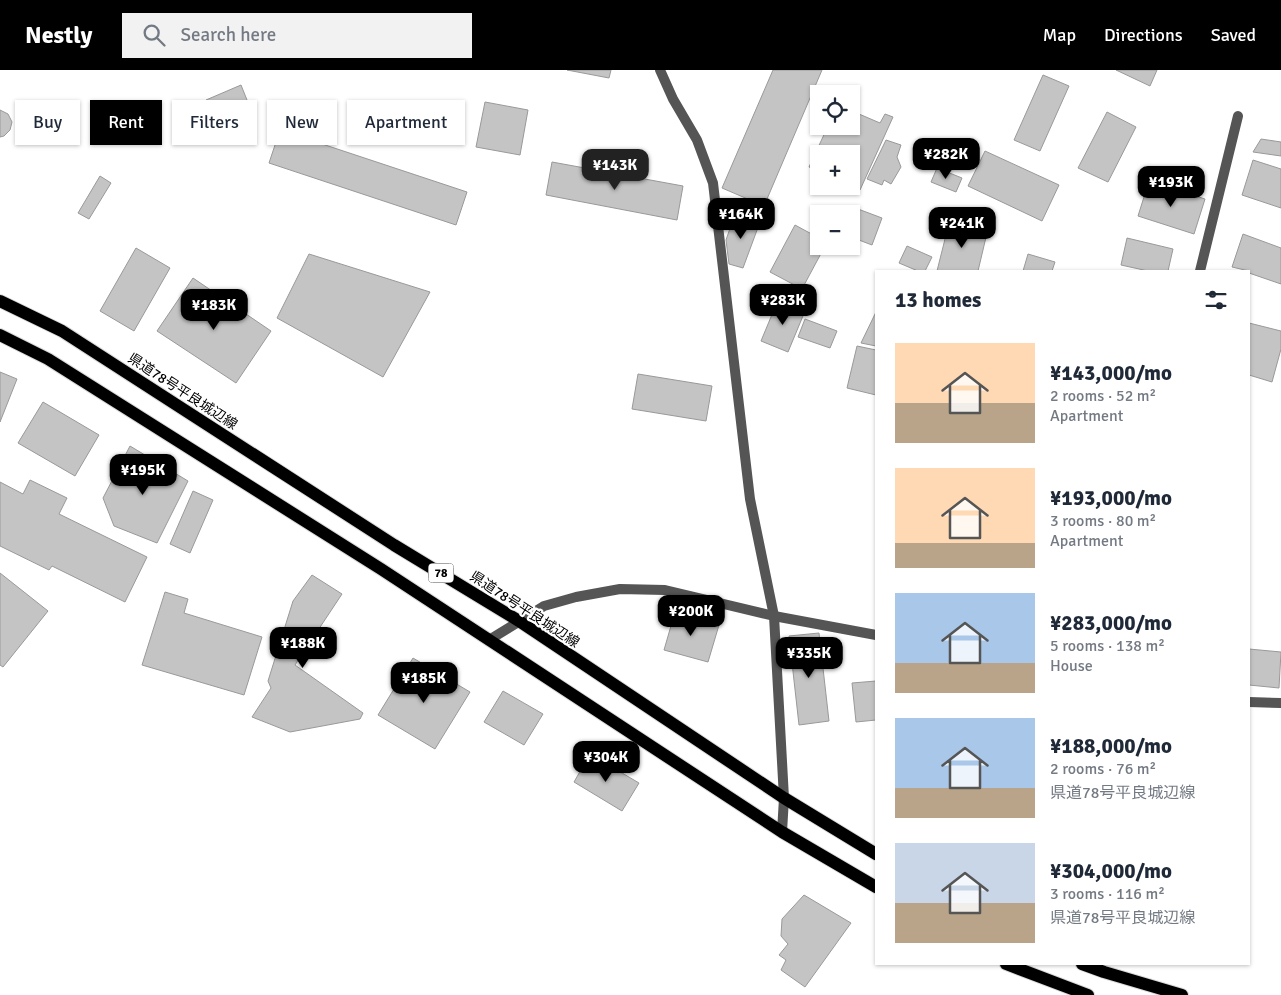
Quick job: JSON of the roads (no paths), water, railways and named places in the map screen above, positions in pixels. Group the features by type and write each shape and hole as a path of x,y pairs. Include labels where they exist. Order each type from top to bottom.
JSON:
{"main road":[{"name":"県道78号平良城辺線","path":"0,301 62,331 394,545 519,621 784,798 875,853"},
{"name":"78","path":"0,335 48,359 381,569 782,832 875,886"},
{"path":"1009,965 1088,995"},
{"path":"1085,965 1182,995"}],"street":[{"path":"660,70 673,99 697,140 713,183 750,499 774,616 784,798 782,832"},
{"path":"1200,270 1238,116"},
{"path":"489,640 544,606 576,596 620,589 665,590 774,616 875,634"},
{"path":"1250,702 1281,703"}]}
